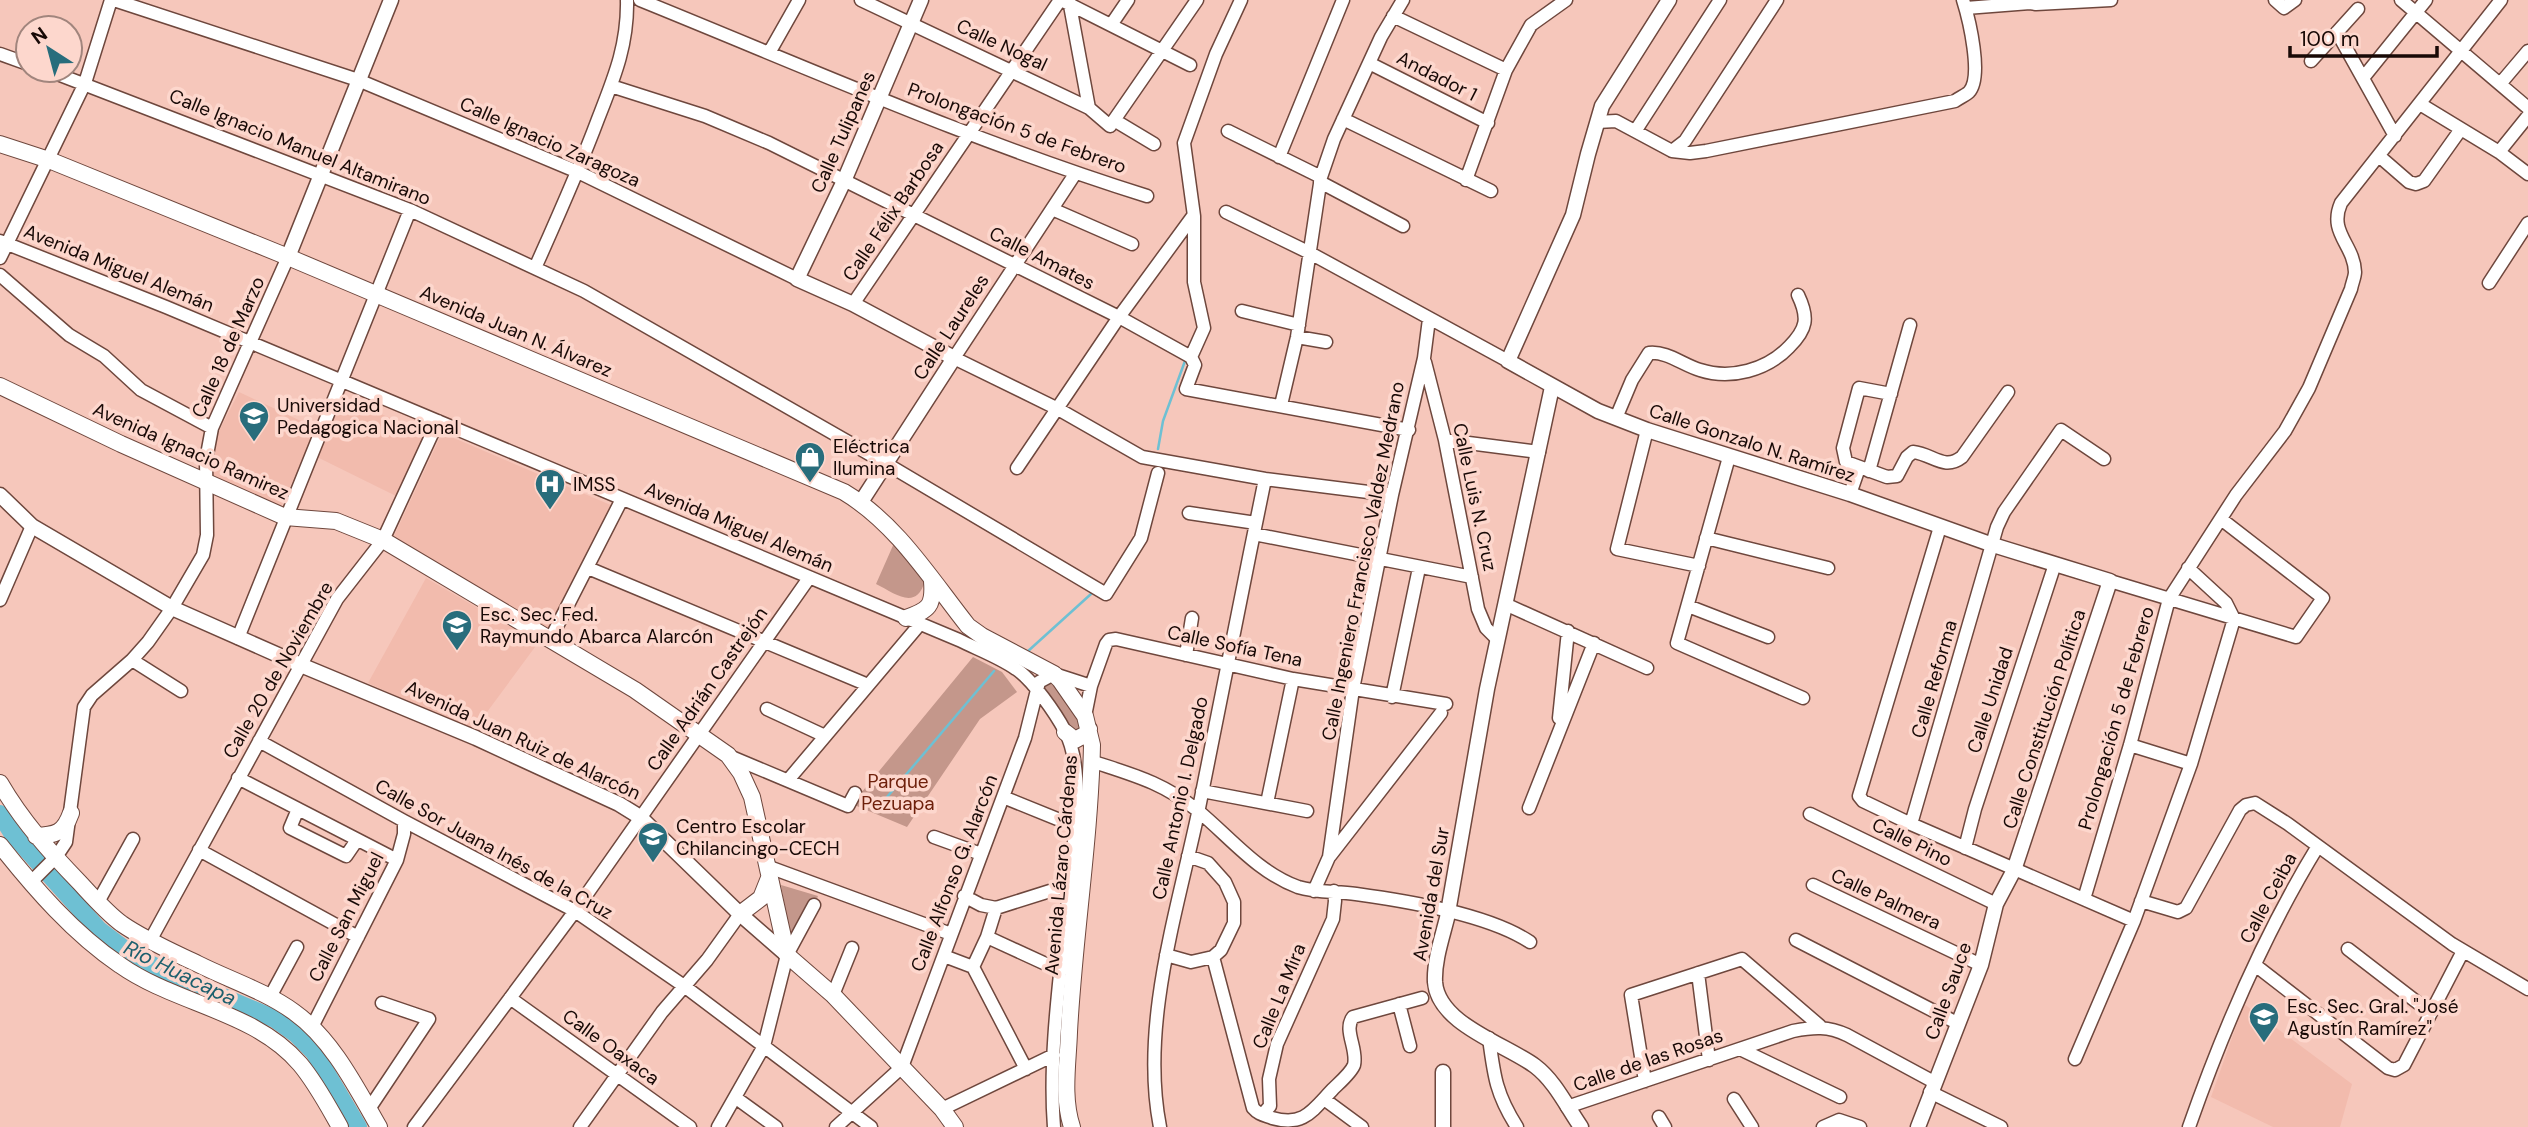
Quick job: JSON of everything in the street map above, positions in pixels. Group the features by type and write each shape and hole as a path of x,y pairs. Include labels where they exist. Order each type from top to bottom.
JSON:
{"main road":[{"name":"Avenida Juan N. Álvarez","path":"0,144 49,160 288,257 844,492 861,502 897,534 968,626 1054,674"},
{"name":"Avenida Ignacio Ramirez","path":"0,386 121,444 285,517 336,521 383,540 635,690 729,755 741,773 751,797 786,955"},
{"path":"913,621 930,605 932,581"},
{"path":"1054,674 1087,723 1086,734 1076,740 1065,732"},
{"name":"Avenida Lázaro Cárdenas","path":"1072,1127 1067,1081 1081,829 1091,761 1087,723"},
{"path":"0,783 22,819 54,858 122,924 270,997 294,1011 312,1027 335,1055 379,1127"},
{"path":"36,836 58,834 66,827 71,813"},
{"path":"0,845 34,879 71,924 121,966 167,990 245,1024 277,1043 300,1064 340,1127"},
{"path":"740,915 761,898 769,871"},
{"name":"Avenida Juan Ruiz de Alarcón","path":"786,955 833,995 942,1109 955,1127"}],"street":[{"name":"Calle Ignacio Zaragoza","path":"112,0 358,80 578,172 853,304 954,358"},
{"path":"0,258 4,242 49,160 85,83 112,0"},
{"name":"Calle 18 de Marzo","path":"34,879 66,842 84,707 92,695 148,642 172,608 203,555 207,535 206,460 212,428 288,257 391,0"},
{"path":"536,268 578,172 623,52 627,0"},
{"name":"Prolongación 5 de Febrero","path":"640,0 970,134 1075,174 1147,196"},
{"path":"769,52 799,0"},
{"name":"Calle Nogal","path":"861,0 1089,108 1154,144"},
{"name":"Calle Tulipanes","path":"797,279 844,181 921,0"},
{"path":"1111,25 1128,0"},
{"path":"1112,123 1197,0"},
{"path":"1241,0 1216,54 1184,143 1194,216 1194,282 1204,328 1191,357 1195,365 1186,389 1409,430"},
{"path":"1279,157 1343,0"},
{"path":"1282,405 1298,331 1321,179 1343,119 1403,0"},
{"path":"1466,180 1506,70 1531,25 1566,0"},
{"path":"1507,361 1573,215 1602,106 1669,0"},
{"path":"1636,130 1720,0"},
{"path":"1672,151 1685,141 1777,0"},
{"path":"1597,122 1616,121 1636,130 1661,147 1690,153 1955,101 1970,91 1976,75 1965,8 2030,2 2036,4 2111,0"},
{"path":"2401,0 2528,108"},
{"path":"2363,78 2426,0"},
{"path":"2461,129 2424,181 2416,184 2409,182 2379,156 2501,0"},
{"path":"1065,1 1190,65"},
{"path":"1065,1 1089,108"},
{"name":"Calle Félix Barbosa","path":"853,304 1012,71 1065,1"},
{"path":"2311,61 2358,9"},
{"path":"1393,16 1506,70"},
{"path":"2337,32 2395,136"},
{"path":"2500,84 2528,51"},
{"name":"Andador 1","path":"1369,63 1488,123"},
{"name":"Calle Ignacio Manuel Altamirano","path":"85,83 411,210 584,291 885,463 1106,594 1141,538 1158,473"},
{"name":"Calle Amates","path":"611,86 705,117 769,143 1119,317 1191,357"},
{"path":"2420,104 2499,152 2528,174"},
{"path":"2499,152 2528,116"},
{"path":"1343,119 1490,191"},
{"path":"1228,131 1404,226"},
{"name":"Prolongación 5 de Febrero","path":"2084,899 2130,745 2169,599 2236,495 2285,431 2309,388 2351,289 2355,273 2336,225 2336,215 2341,203 2379,156"},
{"name":"Calle Laureles","path":"861,502 1075,174"},
{"path":"1052,209 1132,244"},
{"path":"238,638 340,380 411,210"},
{"name":"Calle Gonzalo N. Ramírez","path":"1226,212 1310,253 1598,411 1647,430 1850,494 1993,545 2296,637 2323,598 2221,519"},
{"path":"1017,468 1119,317 1194,216"},
{"path":"2488,283 2528,223"},
{"name":"Avenida Miguel Alemán","path":"4,242 959,640"},
{"path":"0,275 69,335 104,355 141,390 212,428"},
{"path":"1616,418 1624,396 1650,353 1660,352 1702,371 1744,374 1779,357 1803,333 1805,311 1798,295"},
{"path":"1242,312 1326,342"},
{"name":"Calle Ingeniero Francisco Valdez Medrano","path":"1314,891 1329,857 1353,689 1392,495 1424,358 1429,319"},
{"path":"1850,494 1864,470 1891,394 1910,325"},
{"path":"954,358 1058,409 1142,457 1265,479 1392,495"},
{"name":"Calle Luis N. Cruz","path":"1424,358 1445,440 1481,619 1497,639"},
{"name":"Avenida del Sur","path":"1552,387 1497,639 1435,983 1442,1004 1457,1020 1535,1066 1547,1076 1581,1127"},
{"path":"1891,394 1859,388 1843,455 1846,462 1887,477 1897,476 1907,457 1913,452 1954,463 1962,457 2008,392"},
{"name":"Calle 20 de Noviembre","path":"151,939 338,599 383,540 438,421"},
{"path":"1647,430 1616,548 1699,566"},
{"name":"Calle Reforma","path":"1911,824 1997,527 2004,512 2061,430 2104,459"},
{"path":"1445,440 1539,452"},
{"path":"1729,457 1678,643 1803,698"},
{"name":"Calle Antonio I. Delgado","path":"1160,1127 1153,1069 1166,955 1265,479"},
{"name":"Avenida Juan Ruiz de Alarcón","path":"0,495 32,526 172,608 475,738 619,804 640,817 740,915 786,955"},
{"path":"550,640 622,499"},
{"path":"1189,513 1379,559 1472,577"},
{"path":"0,600 32,526"},
{"path":"1940,527 1859,796 1863,801 1911,824 2134,921"},
{"path":"1706,538 1828,568"},
{"name":"Calle Unidad","path":"1965,848 1975,809 2055,564"},
{"path":"588,568 868,685"},
{"path":"1392,696 1419,568"},
{"path":"2075,1059 2134,921 2191,764 2234,619 2227,603 2188,568"},
{"name":"Calle Adrián Castrejón","path":"414,1127 575,911 809,578"},
{"name":"Calle Constitución Política","path":"2014,870 2110,581"},
{"path":"1505,604 1647,668"},
{"path":"1688,606 1768,637"},
{"path":"1186,655 1192,618"},
{"path":"789,779 868,685 913,621"},
{"path":"1558,732 1568,631"},
{"name":"Calle Sofía Tena","path":"1091,686 1106,644 1116,639 1293,679 1444,708 1329,857"},
{"name":"Avenida Lázaro Cárdenas","path":"959,640 1017,669 1065,732 1075,768 1081,829 1069,886 1061,971 1054,1055 1054,1127"},
{"path":"1529,808 1594,643"},
{"path":"132,660 181,691"},
{"path":"1035,690 1039,682 1054,674 1091,686 1087,723"},
{"path":"1267,803 1293,679"},
{"name":"Calle Alfonso G. Alarcón","path":"902,1067 1025,738 1035,690"},
{"path":"767,709 825,736"},
{"name":"Calle Sor Juana Inés de la Cruz","path":"259,741 575,911 684,986 871,1127"},
{"path":"2130,745 2191,764"},
{"path":"729,755 848,806 855,793"},
{"path":"1091,761 1155,782 1198,811 1252,861 1296,886 1448,912 1505,928 1530,942"},
{"path":"238,778 397,860"},
{"path":"1202,791 1307,811"},
{"path":"1003,797 1081,829"},
{"path":"2141,901 2178,912 2186,908 2240,810 2246,805 2255,803 2263,806 2318,846"},
{"path":"298,810 290,828 346,856 357,839"},
{"name":"Calle Pino","path":"1811,814 1996,904"},
{"name":"Calle San Miguel","path":"312,1027 397,860 404,834 404,821"},
{"path":"934,837 981,855"},
{"path":"98,902 134,839"},
{"name":"Calle Ceiba","path":"2189,1127 2213,1060 2255,965 2291,890 2318,846 2463,951 2528,989"},
{"path":"199,850 358,937"},
{"path":"1166,955 1191,962 1213,957 1221,950 1234,923 1234,902 1225,882 1208,863 1188,856"},
{"name":"Calle Sauce","path":"1919,1127 1932,1087 1981,965 1996,904 2014,870"},
{"path":"769,871 951,934"},
{"path":"964,896 981,905 996,908 1069,886"},
{"name":"Calle Palmera","path":"1813,886 1981,965"},
{"name":"Calle La Mira","path":"1263,1114 1270,1106 1269,1079 1277,1044 1332,919 1335,909 1334,891"},
{"path":"718,1127 764,1046 786,955 814,905"},
{"path":"973,967 987,937 996,908"},
{"path":"580,1127 740,915"},
{"path":"987,937 1061,971"},
{"path":"1796,940 1957,1023"},
{"path":"270,997 297,947"},
{"path":"833,995 852,948"},
{"path":"2348,949 2431,1013"},
{"path":"2255,965 2388,1068 2395,1070 2404,1065 2463,951"},
{"path":"944,956 973,967 1026,1069"},
{"path":"1213,957 1253,1108 1257,1113 1289,1125 1300,1123 1354,1067 1355,1054 1349,1026 1353,1017 1422,998"},
{"path":"1645,1081 1631,995 1742,960 1820,1026 1847,1035 2001,1127"},
{"path":"1698,974 1709,1060"},
{"name":"Calle Oaxaca","path":"510,998 690,1127"},
{"path":"369,1109 429,1020 382,1003"},
{"path":"1398,1004 1410,1046"},
{"name":"Calle de las Rosas","path":"1567,1107 1793,1031 1820,1026"},
{"path":"1489,1038 1500,1099 1517,1127"},
{"path":"1740,1049 1840,1097"},
{"path":"942,1109 1054,1055"},
{"path":"836,1127 902,1067"},
{"path":"1443,1072 1443,1127"},
{"path":"736,1098 776,1127"},
{"path":"1324,1099 1362,1127"},
{"path":"1734,1099 1752,1127"},
{"path":"1823,1127 1839,1120 1860,1127"}],"shaded area":[{"path":"239,392 316,428 280,509 212,477 218,433"},
{"path":"342,399 427,432 396,496 317,457"},
{"path":"442,433 613,506 548,632 394,536"},
{"name":"Esc. Sec. Fed. Raymundo Abarca Alarcón","path":"426,578 538,643 473,731 368,683"},
{"name":"Esc. Sec. Gral. \"José Agustín Ramírez\"","path":"2244,1004 2352,1084 2340,1127 2273,1127 2211,1097"}],"green space":[{"path":"895,541 925,581 921,590 911,598 905,598 876,584"},
{"name":"Parque Pezuapa","path":"973,657 1002,672 1017,692 980,719 907,827 852,804"},
{"path":"1052,682 1057,685 1078,719 1081,730 1074,734 1042,687"},
{"path":"781,885 818,896 798,947 791,943"}],"waterway":[{"path":"1158,449 1163,421 1185,361"},
{"path":"1027,652 1091,594"},
{"path":"876,810 994,671"},
{"name":"Río Huacapa","path":"0,814 13,834 99,930 132,955 176,977 275,1019 296,1034 314,1052 358,1127"}],"place":[{"name":"Universidad Pedagogica Nacional","path":"254,443"},
{"name":"Eléctrica Ilumina","path":"810,484"},
{"name":"IMSS","path":"550,511"},
{"name":"Esc. Sec. Fed. Raymundo Abarca Alarcón","path":"457,652"},
{"name":"Centro Escolar Chilancingo-CECH","path":"653,864"},
{"name":"Esc. Sec. Gral. \"José Agustín Ramírez\"","path":"2264,1044"}]}
